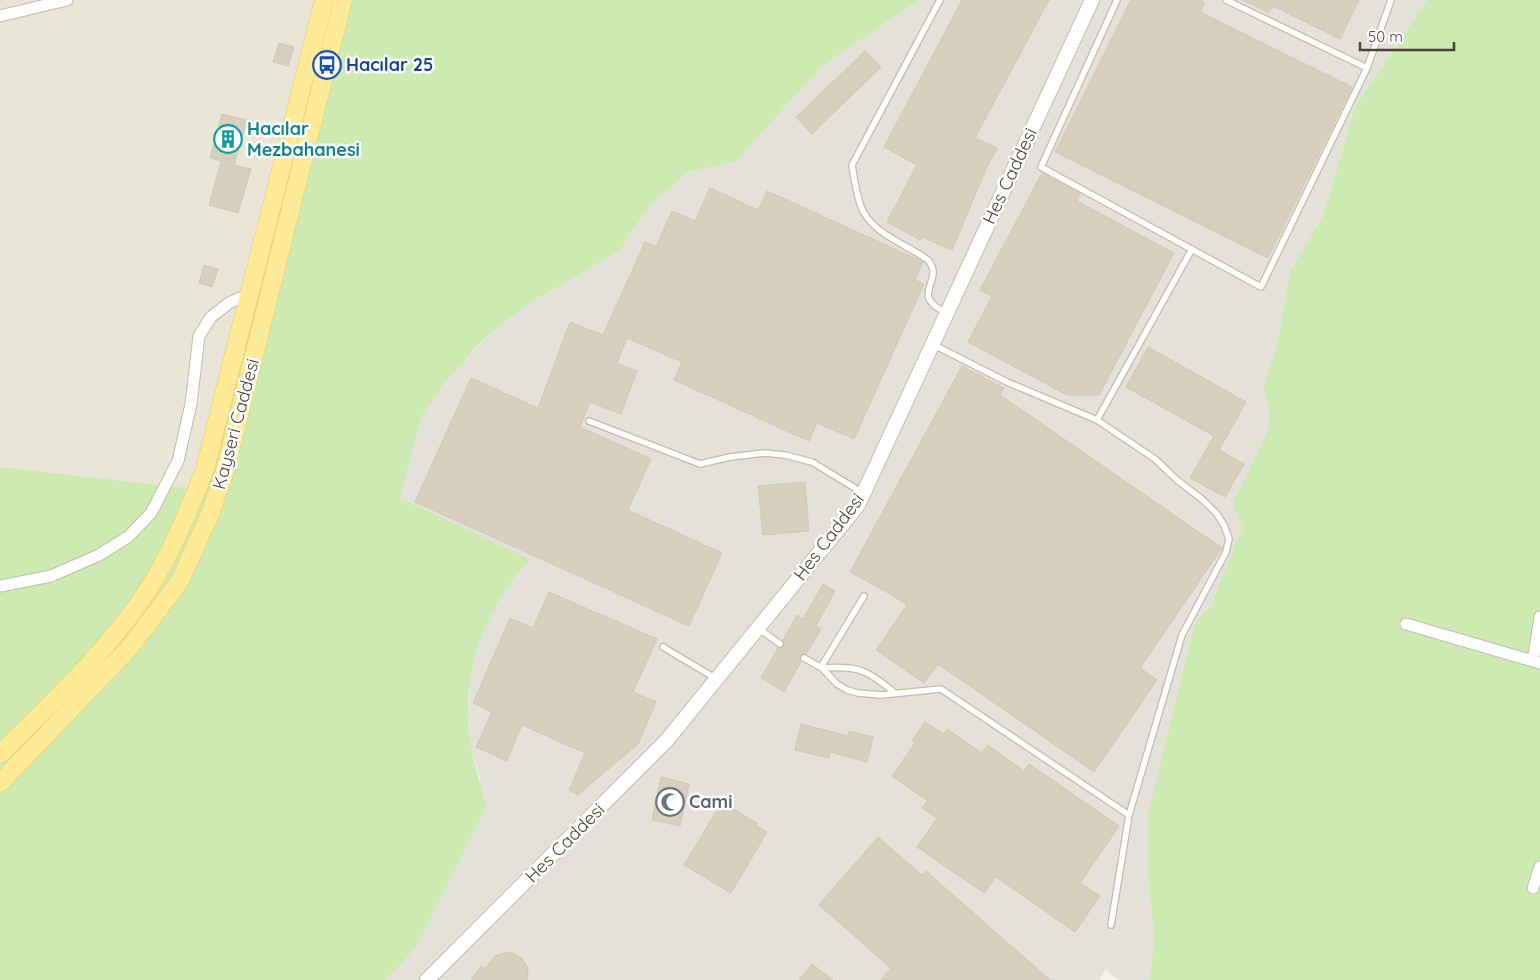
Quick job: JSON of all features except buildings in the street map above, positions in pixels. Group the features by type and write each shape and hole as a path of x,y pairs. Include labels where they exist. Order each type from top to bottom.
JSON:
{"main road":[{"name":"Kayseri Caddesi","path":"0,754 106,646 143,597 161,568 190,506 205,468 324,0"},
{"name":"Kayseri Caddesi","path":"0,783 130,648 180,580 210,514 225,471 343,0"}],"street":[{"path":"0,16 67,0"},
{"name":"Hes Caddesi","path":"427,980 667,740 858,505 1092,0"},
{"path":"0,586 51,576 99,555 128,538 151,514 178,461 190,404 199,336 211,317 228,303 249,294"},
{"path":"1406,624 1536,662 1540,617"},
{"path":"1533,888 1540,867"}],"lane":[{"path":"940,0 852,165 861,205 870,222 883,233 924,257 932,264 934,273 928,292 929,301 935,308 947,313"},
{"path":"1118,0 1041,167 1261,287 1367,68 1391,0"},
{"path":"1226,0 1367,68"},
{"path":"1097,420 1192,249"},
{"path":"932,344 1007,382 1097,420 1155,459 1177,480 1203,500 1217,514 1224,525 1229,540 1226,552 1182,635 1129,815 1111,925"},
{"path":"589,421 700,464 738,456 764,453 785,454 812,462 864,494"},
{"path":"822,668 864,596"},
{"path":"758,628 780,644"},
{"path":"663,648 716,679"},
{"path":"804,658 822,668 837,684 847,690 858,693 881,695 941,689 1129,815"},
{"path":"822,668 857,668 871,674 895,693"}],"shaded area":[{"path":"0,0 328,0 204,490 0,467"},
{"path":"919,0 1427,0 1355,107 1323,216 1290,271 1277,345 1263,387 1269,407 1269,428 1232,505 1242,528 1211,605 1195,623 1148,875 1154,938 1150,980 1118,980 1106,970 1099,980 386,980 415,949 480,779 471,747 468,714 470,678 474,659 486,622 495,605 529,559 400,498 422,416 461,363 493,331 530,303 621,250 630,233 652,204 688,172 737,161 821,67"}],"green space":[{"path":"328,0 919,0 821,67 737,161 688,172 652,204 630,233 621,250 530,303 493,331 447,380 422,416 400,498 530,559 501,596 481,638 474,659 468,705 469,729 486,808 415,949 386,980 0,980 0,467 204,490"},
{"path":"1427,0 1540,0 1540,980 1150,980 1154,938 1148,875 1148,815 1195,623 1211,605 1242,528 1232,505 1269,428 1269,407 1263,387 1277,345 1290,271 1323,216 1355,107"}],"place":[{"name":"Hacılar 25","path":"327,65"},
{"name":"Hacılar Mezbahanesi","path":"228,139"},
{"name":"Cami","path":"670,802"}]}
